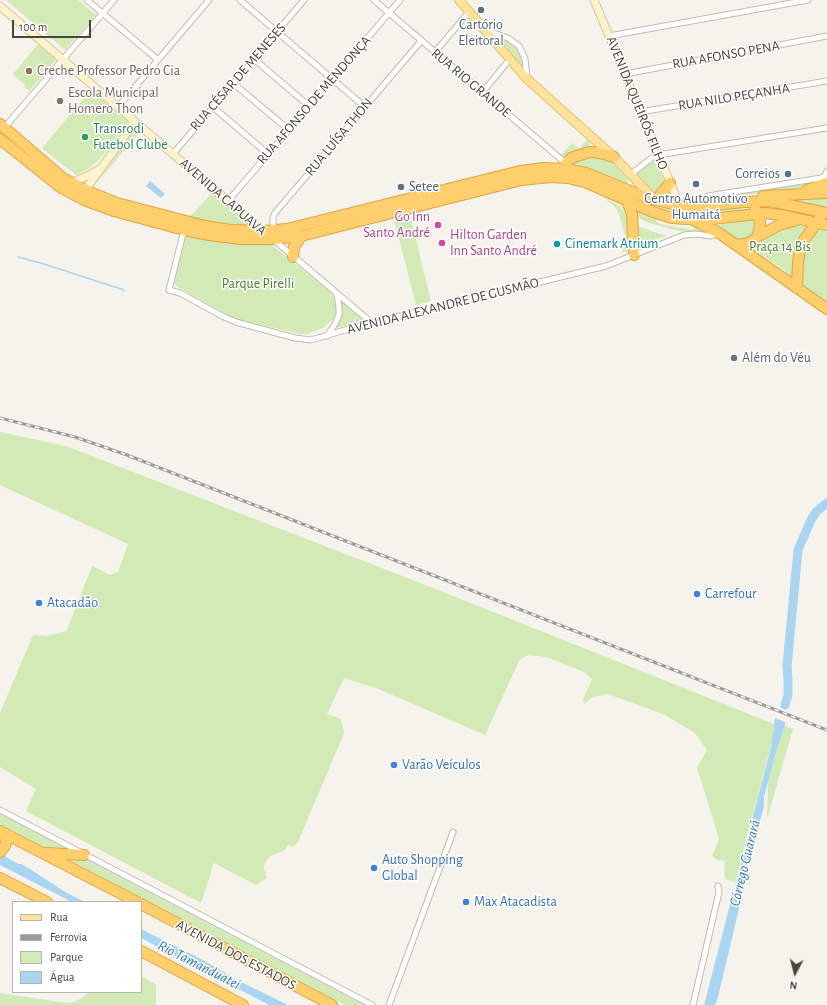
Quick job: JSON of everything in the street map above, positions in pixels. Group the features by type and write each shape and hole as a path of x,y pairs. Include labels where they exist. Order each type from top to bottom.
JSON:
{"highway":[{"path":"2,126 84,195 114,211 184,230 219,237 251,240 294,227 537,168 567,174 594,175 656,200 680,206 703,206 762,201 781,202 826,211 804,240 800,250 797,288"},
{"path":"0,139 60,187 84,195 205,226 269,234 301,236 522,180 567,174 663,216 703,220 758,214 775,214 827,225"},
{"path":"567,174 566,164 569,160 589,152 614,157"},
{"path":"798,194 826,177"},
{"path":"656,200 670,183"},
{"path":"744,202 758,196 827,193"},
{"path":"627,201 632,214 634,255"},
{"path":"744,202 752,207 758,214 760,227 757,237"},
{"path":"680,206 692,220 719,233 827,308"},
{"path":"736,245 750,243 757,237 782,223 801,220"},
{"path":"294,257 295,244 301,236"},
{"path":"1,831 5,837 5,846 2,850"},
{"path":"1,831 135,901"},
{"path":"43,852 84,854"},
{"path":"0,878 45,901"},
{"name":"AVENIDA DOS ESTADOS","path":"142,905 332,1005"},
{"path":"142,952 243,1005"}],"main road":[{"path":"459,0 509,60 527,79 614,157 656,200"},
{"path":"589,152 593,146 590,136"}],"street":[{"path":"87,0 158,60"},
{"path":"2,126 114,0"},
{"path":"118,106 209,0"},
{"path":"240,0 365,107"},
{"name":"RUA CÉSAR DE MENESES","path":"173,154 304,0"},
{"name":"RUA RIO GRANDE","path":"374,0 562,160 567,174"},
{"name":"RUA AFONSO DE MENDONÇA","path":"228,201 400,0"},
{"name":"AVENIDA QUEIRÓS FILHO","path":"597,0 624,74 680,206"},
{"path":"609,36 808,0"},
{"name":"AVENIDA CAPUAVA","path":"0,6 118,106 132,122 140,126 269,234 372,323"},
{"path":"435,52 469,12"},
{"path":"484,30 508,38 519,46 525,59 527,79"},
{"name":"RUA AFONSO PENA","path":"624,74 827,36"},
{"name":"RUA LUÍSA THON","path":"269,234 275,213 421,41"},
{"path":"254,59 309,106"},
{"path":"482,93 509,60"},
{"name":"RUA NILO PEÇANHA","path":"640,112 827,81"},
{"path":"233,83 288,130"},
{"path":"213,107 268,154"},
{"path":"84,195 132,122"},
{"path":"630,175 653,157 658,155 827,128"},
{"path":"70,183 100,169"},
{"path":"703,206 708,196 826,177"},
{"name":"AVENIDA ALEXANDRE DE GUSMÃO","path":"184,230 169,290 180,293 215,313 236,322 301,339 311,340 372,323 606,266 687,234 712,236 719,233"},
{"path":"327,336 339,315 336,293"},
{"path":"0,810 372,1005"},
{"path":"389,1005 453,832"},
{"path":"693,1005 717,903 719,892 718,886"}],"green space":[{"path":"6,0 78,0 96,15 65,50"},
{"path":"499,37 509,42 516,48 522,58 524,68 498,40"},
{"path":"38,44 55,59 55,61 29,91 13,74"},
{"name":"Transrodi Futebol Clube","path":"91,90 127,121 127,125 98,161 76,175 42,148"},
{"path":"133,132 140,132 94,186"},
{"path":"588,138 590,145 586,150 563,156 561,155 572,143 579,149"},
{"path":"594,156 608,159 612,162 627,178 628,182 625,184 595,171 571,164 573,162"},
{"path":"655,160 665,183 657,192 651,191 636,174"},
{"path":"823,180 807,187 713,199 711,197 718,197"},
{"path":"212,190 251,226 227,225 187,217 194,213 209,196"},
{"name":"Praça 14 Bis","path":"827,195 827,204 824,207 782,198"},
{"path":"603,197 620,206 626,215 629,247 627,251 622,253 626,239 619,214 615,207"},
{"name":"Praça 14 Bis","path":"737,208 746,209 703,215 695,213"},
{"path":"636,211 656,219 660,224 694,230 695,227 707,233 679,231 649,223 639,218"},
{"path":"410,215 431,301 416,305 394,219"},
{"name":"Praça 14 Bis","path":"756,219 756,230 749,239 736,240 715,225"},
{"name":"Praça 14 Bis","path":"800,224 808,227 794,278 792,279 785,271 758,252 754,251 751,247 777,228"},
{"path":"639,227 667,236 640,244"},
{"name":"Praça 14 Bis","path":"818,229 827,231 827,304 802,286 801,264 807,242"},
{"name":"Parque Pirelli","path":"185,235 228,243 271,244 330,292 336,304 337,311 334,318 323,328 307,334 300,334 237,319 222,312 178,287 174,283"},
{"path":"342,302 364,321 336,328 341,317"},
{"path":"0,432 66,446 423,584 774,724 772,741 735,882 727,880 724,875 725,861 717,860 712,856 719,839 697,768 707,750 695,733 665,715 608,694 593,697 584,704 583,700 592,679 584,672 546,657 529,655 520,659 485,735 376,688 344,678 327,714 341,720 344,733 298,842 293,847 288,845 285,850 271,856 267,860 264,866 267,878 256,885 214,863 201,903 26,811 36,789 0,767 0,713 33,635 47,636 67,630 92,566 110,575 118,572 128,544 0,485"},
{"path":"785,726 793,729 767,819 768,781 780,738"},
{"path":"0,814 66,849 44,847 0,824"},
{"path":"62,856 80,857 87,860 364,1005 345,1005"},
{"path":"142,977 156,985 156,1005 0,1005 0,993 67,1003 80,999 89,993 142,993"}],"water":[{"path":"150,181 165,194 161,198 146,186"},
{"path":"775,718 785,722 785,726 778,745 764,797 764,806 745,875 740,904 718,997 715,1005 704,1005 771,747"},
{"path":"0,853 18,864 22,864 67,893 83,901 70,901 0,865"},
{"name":"Rio Tamanduateí","path":"142,930 203,960 237,980 288,1005 269,1005 142,939"}],"waterway":[{"path":"18,257 124,290"},
{"name":"Córrego Guarará","path":"785,705 788,695 787,666 798,550 811,520 816,512 827,503"}],"railway":[{"path":"0,418 75,437 127,455 827,730"}],"place":[{"name":"Cartório Eleitoral","path":"481,10"},
{"name":"Creche Professor Pedro Cia","path":"29,71"},
{"name":"Escola Municipal Homero Thon","path":"60,101"},
{"name":"Transrodi Futebol Clube","path":"85,137"},
{"name":"Correios","path":"788,174"},
{"name":"Centro Automotivo Humaitá","path":"696,184"},
{"name":"Setee","path":"401,187"},
{"name":"Go Inn Santo André","path":"438,225"},
{"name":"Hilton Garden Inn Santo André","path":"442,243"},
{"name":"Cinemark Atrium","path":"557,244"},
{"name":"Além do Véu","path":"734,358"},
{"name":"Carrefour","path":"697,594"},
{"name":"Atacadão","path":"39,603"},
{"name":"Varão Veículos","path":"394,765"},
{"name":"Auto Shopping Global","path":"374,868"},
{"name":"Max Atacadista","path":"466,902"}]}
